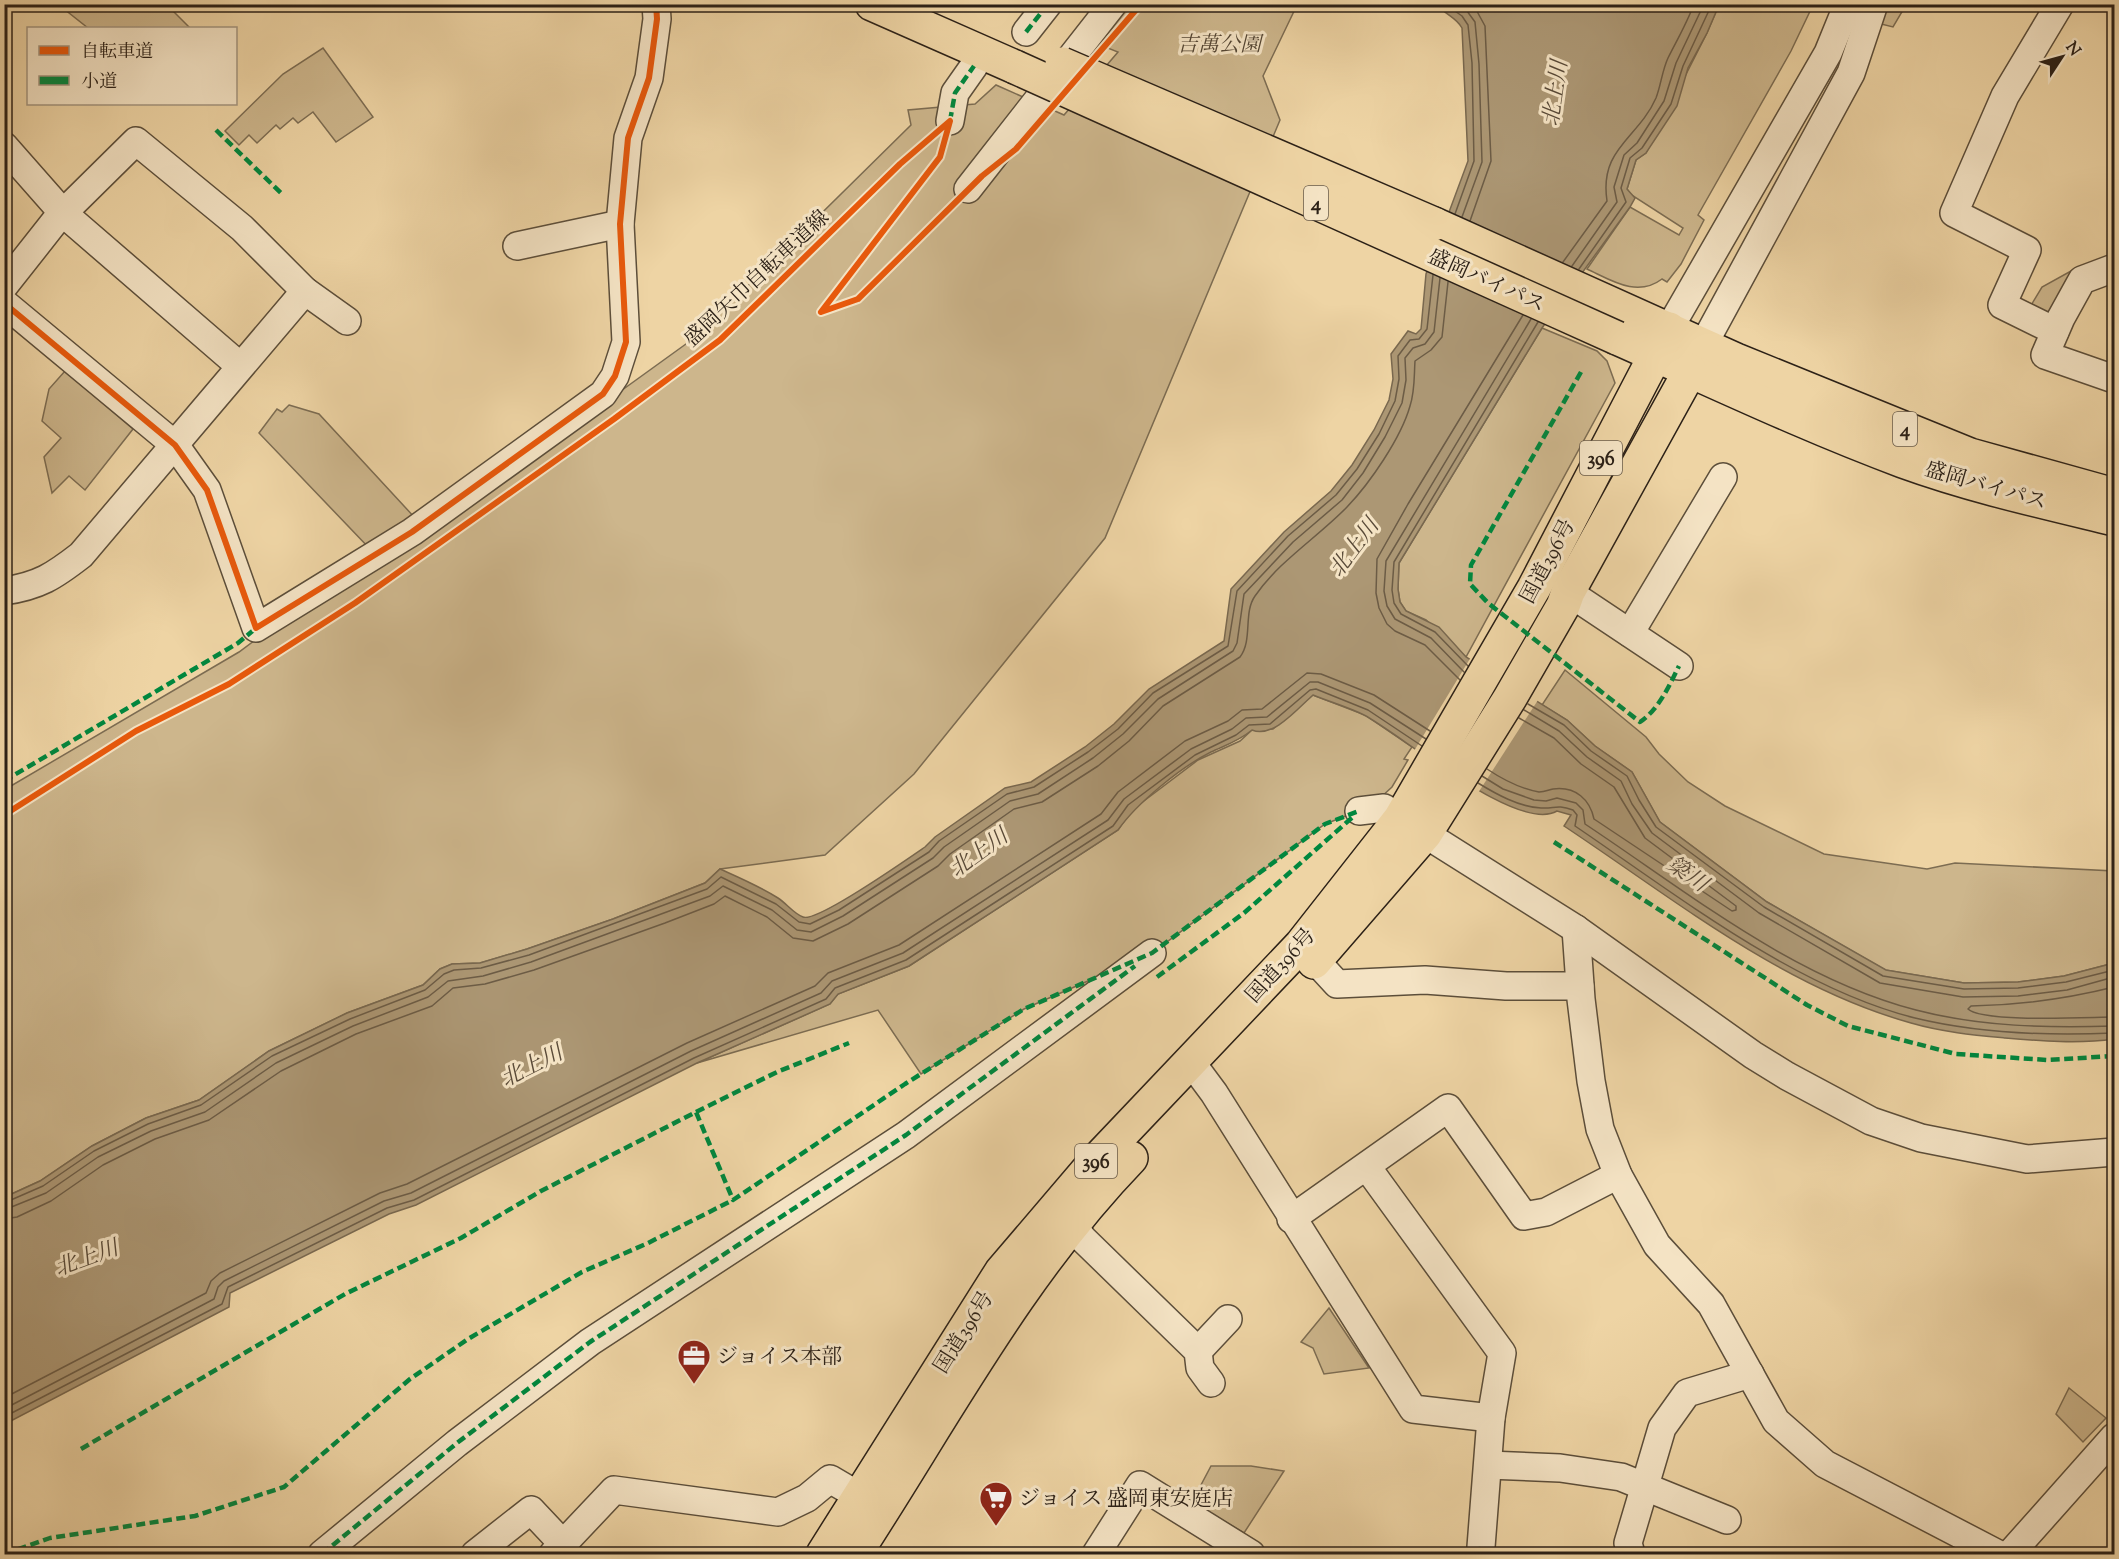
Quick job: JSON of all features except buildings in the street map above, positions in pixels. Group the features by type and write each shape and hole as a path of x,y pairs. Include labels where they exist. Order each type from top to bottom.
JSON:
{"highway":[{"name":"盛岡バイパス","path":"872,4 1022,49"},
{"name":"盛岡バイパス","path":"926,4 1022,49 1434,224 1621,325 1696,358 1813,426 1977,485 2115,519"},
{"name":"国道396号","path":"1419,817 1534,588 1662,342"},
{"name":"盛岡バイパス","path":"1696,358 1970,455 2115,495"},
{"name":"国道396号","path":"823,1554 872,1503 956,1392 1029,1281 1065,1216 1110,1179 1198,1072 1309,952 1419,817 1510,698 1696,358"},
{"name":"国道396号","path":"855,1554 872,1503"}],"street":[{"path":"4,303 175,445 207,490 256,628 412,532 603,394 615,376 627,342 620,224 628,138 649,78 657,19 656,4"},
{"path":"1022,49 1048,4"},
{"path":"968,189 1113,4"},
{"path":"1662,342 1828,53 1848,4"},
{"path":"1696,358 1851,73 1874,4"},
{"path":"2055,331 2002,305 2027,250 1954,213 2005,96 2060,4"},
{"path":"950,121 955,93 974,66"},
{"path":"4,286 63,213 136,141 249,234 305,291 347,321"},
{"path":"4,147 63,213 240,366"},
{"path":"517,246 620,224"},
{"path":"2115,268 2082,280 2045,355 2115,379"},
{"path":"4,591 30,587 54,576 81,555 305,291"},
{"path":"1630,633 1723,477"},
{"path":"1566,599 1630,633 1679,666"},
{"path":"1359,810 1384,808 1419,817 1753,1055 1786,1076 1871,1121 1921,1138 2027,1159 2115,1152"},
{"path":"1576,929 1580,986 1600,1129 1617,1174 1658,1245 1711,1304 1776,1421 1825,1464 1998,1554"},
{"path":"1309,952 1337,984 1425,980 1506,986 1580,986"},
{"path":"321,1554 448,1450 590,1342 906,1135 1152,953"},
{"path":"1198,1072 1413,1410 1491,1418"},
{"path":"1291,1219 1448,1108 1524,1216 1546,1212 1617,1174"},
{"path":"1367,1167 1502,1353 1491,1418 1481,1547"},
{"path":"1065,1216 1198,1351 1200,1368 1211,1383"},
{"path":"1198,1351 1228,1320"},
{"path":"1622,1551 1662,1428 1687,1392 1749,1374"},
{"path":"2010,1554 2115,1437"},
{"path":"1488,1465 1560,1468 1621,1478 1727,1520"},
{"path":"475,1554 531,1510 558,1549 614,1490 778,1512 807,1498 830,1479 872,1503"},
{"path":"1096,1554 1140,1485 1218,1546 1251,1554"}],"green space":[{"path":"59,5 167,5 189,27 87,27"},
{"name":"吉萬公園","path":"1122,5 1297,5 1263,76 1280,120 1105,538 914,774 825,855 720,869 705,883 613,919 480,963 452,964 440,969 423,985 347,1013 269,1051 199,1100 146,1118 92,1146 40,1181 5,1197 4,790 239,652 274,626 413,541 697,336 911,125 908,110 975,104 996,85 1064,115 1118,52 1095,43"},
{"path":"1719,5 1813,5 1791,51 1698,215 1704,220 1681,264 1667,282 1662,279 1643,287 1634,287 1615,282 1587,269 1630,207 1679,235 1683,228 1630,194 1627,189 1636,160 1646,153"},
{"path":"1886,5 1906,5 1893,27 1881,24"},
{"path":"323,48 373,117 336,142 313,112 298,123 293,118 280,129 276,125 257,143 249,135 239,145 225,131 283,74"},
{"path":"2071,271 2053,313 2046,315 2030,307 2042,287"},
{"path":"1542,328 1597,351 1607,361 1615,383 1466,657 1426,620 1406,611 1400,602 1398,589 1399,563"},
{"path":"65,371 133,429 85,490 69,476 52,493 44,457 61,438 42,421 49,389"},
{"path":"289,405 319,414 416,519 371,550 259,433 277,409 282,412"},
{"path":"1565,670 1646,737 1659,754 1688,782 1725,806 1824,854 1927,869 1955,863 2114,871 2114,963 2064,976 2018,982 1964,983 1885,970 1767,902 1660,822 1632,772 1595,746 1567,720 1542,705"},
{"path":"1313,695 1365,715 1412,747 1404,759 1408,760 1392,787 1379,799 1359,811 1325,824 1152,953 1024,1009 921,1074 878,1010 697,1063 830,1004 838,994 909,966 1118,830 1132,810 1198,760 1240,741 1252,730 1273,729"},
{"path":"1329,1308 1369,1368 1324,1374 1313,1348 1301,1342"},
{"path":"2069,1388 2106,1418 2083,1442 2056,1414"},
{"path":"1211,1466 1251,1466 1284,1471 1244,1533 1192,1502"}],"water":[{"path":"1438,5 1719,5 1688,68 1677,106 1646,153 1636,160 1627,189 1635,198 1630,207 1542,328 1399,563 1400,602 1406,611 1439,627 1466,657 1567,720 1595,746 1632,772 1660,822 1767,902 1886,970 1964,983 2018,982 2064,976 2114,963 2114,1039 2060,1042 1946,1031 1911,1023 1864,1007 1774,964 1688,911 1564,826 1571,815 1557,811 1539,814 1516,809 1460,779 1364,715 1313,695 1277,726 1260,732 1252,730 1186,767 1148,797 1118,830 909,966 838,994 830,1004 697,1063 416,1205 389,1214 230,1293 229,1307 5,1424 5,1197 40,1181 92,1146 146,1118 199,1100 269,1051 347,1013 423,985 440,969 452,964 480,963 613,919 705,883 720,869 771,894 803,917 825,910 925,847 935,837 1005,788 1031,782 1085,747 1114,724 1149,689 1224,641 1231,589 1284,532 1331,491 1352,465 1374,430 1389,400 1393,379 1391,354 1408,331 1416,334 1421,329 1426,274 1468,161 1462,28"}],"pier":[{"path":"1471,657 1538,700 1478,793 1414,751"}],"marked path":[{"path":"1026,32 1048,4"},
{"path":"950,121 955,93 974,66"},
{"path":"216,130 281,193"},
{"path":"1581,372 1471,565 1470,584 1488,603 1640,722 1658,704 1679,666"},
{"path":"4,781 238,643 256,628"},
{"path":"81,1449 345,1294 461,1238 541,1191 696,1112 733,1200 905,1084 1024,1009 1152,953 1325,824 1359,811"},
{"path":"1157,977 1244,913 1355,815"},
{"path":"1554,842 1807,1005 1848,1026 1956,1054 2047,1060 2114,1056"},
{"path":"322,1554 457,1443 590,1342 906,1135 1135,966"},
{"path":"696,1112 777,1072 849,1043"},
{"path":"5,1554 50,1538 195,1516 284,1487 410,1379 468,1339 582,1272 648,1243 733,1200"},
{"path":"1480,1554 1481,1547"}],"cycle path":[{"path":"4,303 175,445 207,490 256,628 412,532 603,394 615,376 626,342 620,224 628,138 649,78 657,19 656,4"},
{"name":"盛岡矢巾自転車道線","path":"4,815 136,731 229,684 355,603 614,419 720,340 900,164 950,121 940,157 821,312 858,299 982,176 1016,149 1141,4"}],"place":[{"name":"ジョイス本部","path":"694,1385"},
{"name":"ジョイス 盛岡東安庭店","path":"996,1527"}],"water label":[{"name":"北上川","path":"1554,93"},
{"name":"北上川","path":"1353,547"},
{"name":"北上川","path":"978,852"},
{"name":"簗川","path":"1688,873"},
{"name":"北上川","path":"531,1065"},
{"name":"北上川","path":"86,1257"}]}
